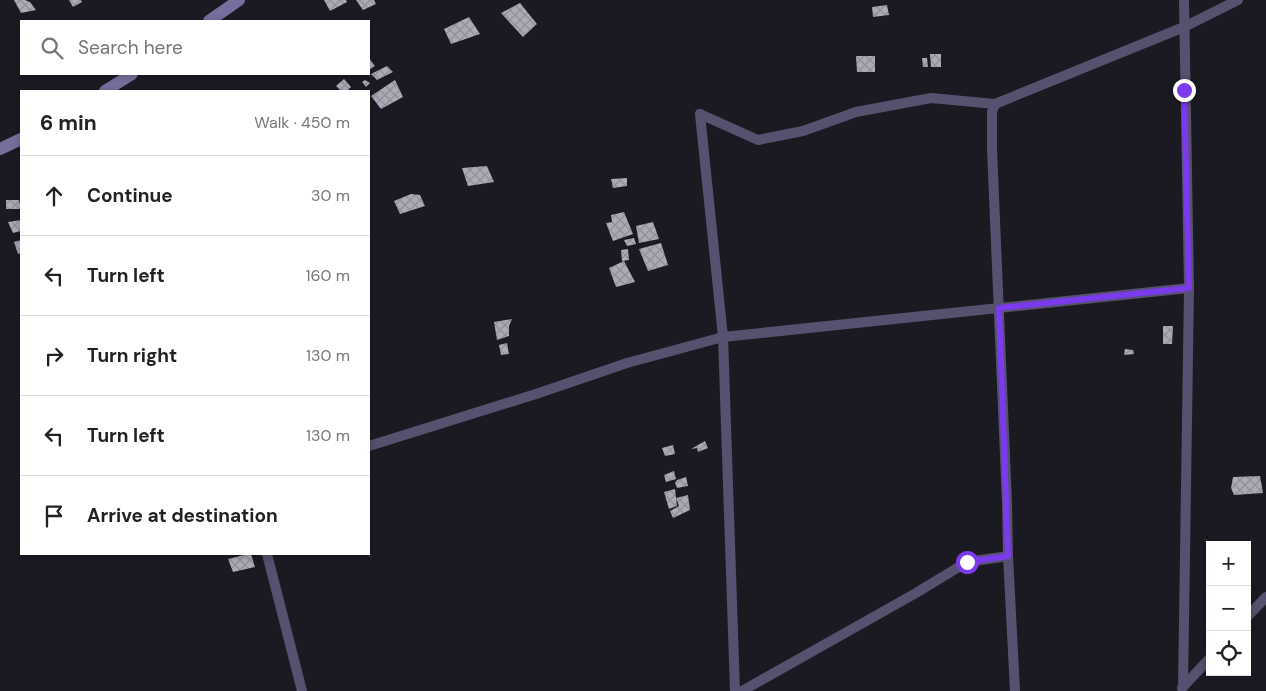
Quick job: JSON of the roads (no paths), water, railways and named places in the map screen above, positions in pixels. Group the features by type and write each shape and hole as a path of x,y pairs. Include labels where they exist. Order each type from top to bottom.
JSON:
{"main road":[{"path":"210,20 239,0"},
{"path":"107,90 130,75"},
{"path":"0,150 20,140"}],"street":[{"path":"1181,689 1189,288 1184,90 1184,0"},
{"path":"735,691 724,337 700,114 758,140 803,130 856,112 930,98 995,104 1184,27 1238,0"},
{"path":"995,104 992,112 992,149 1015,691"},
{"path":"370,446 536,394 627,362 724,337 1189,288"},
{"path":"267,555 302,691"},
{"path":"742,691 916,593 967,562 1008,556"},
{"path":"1251,613 1266,597"},
{"path":"1181,689 1206,662"}]}
